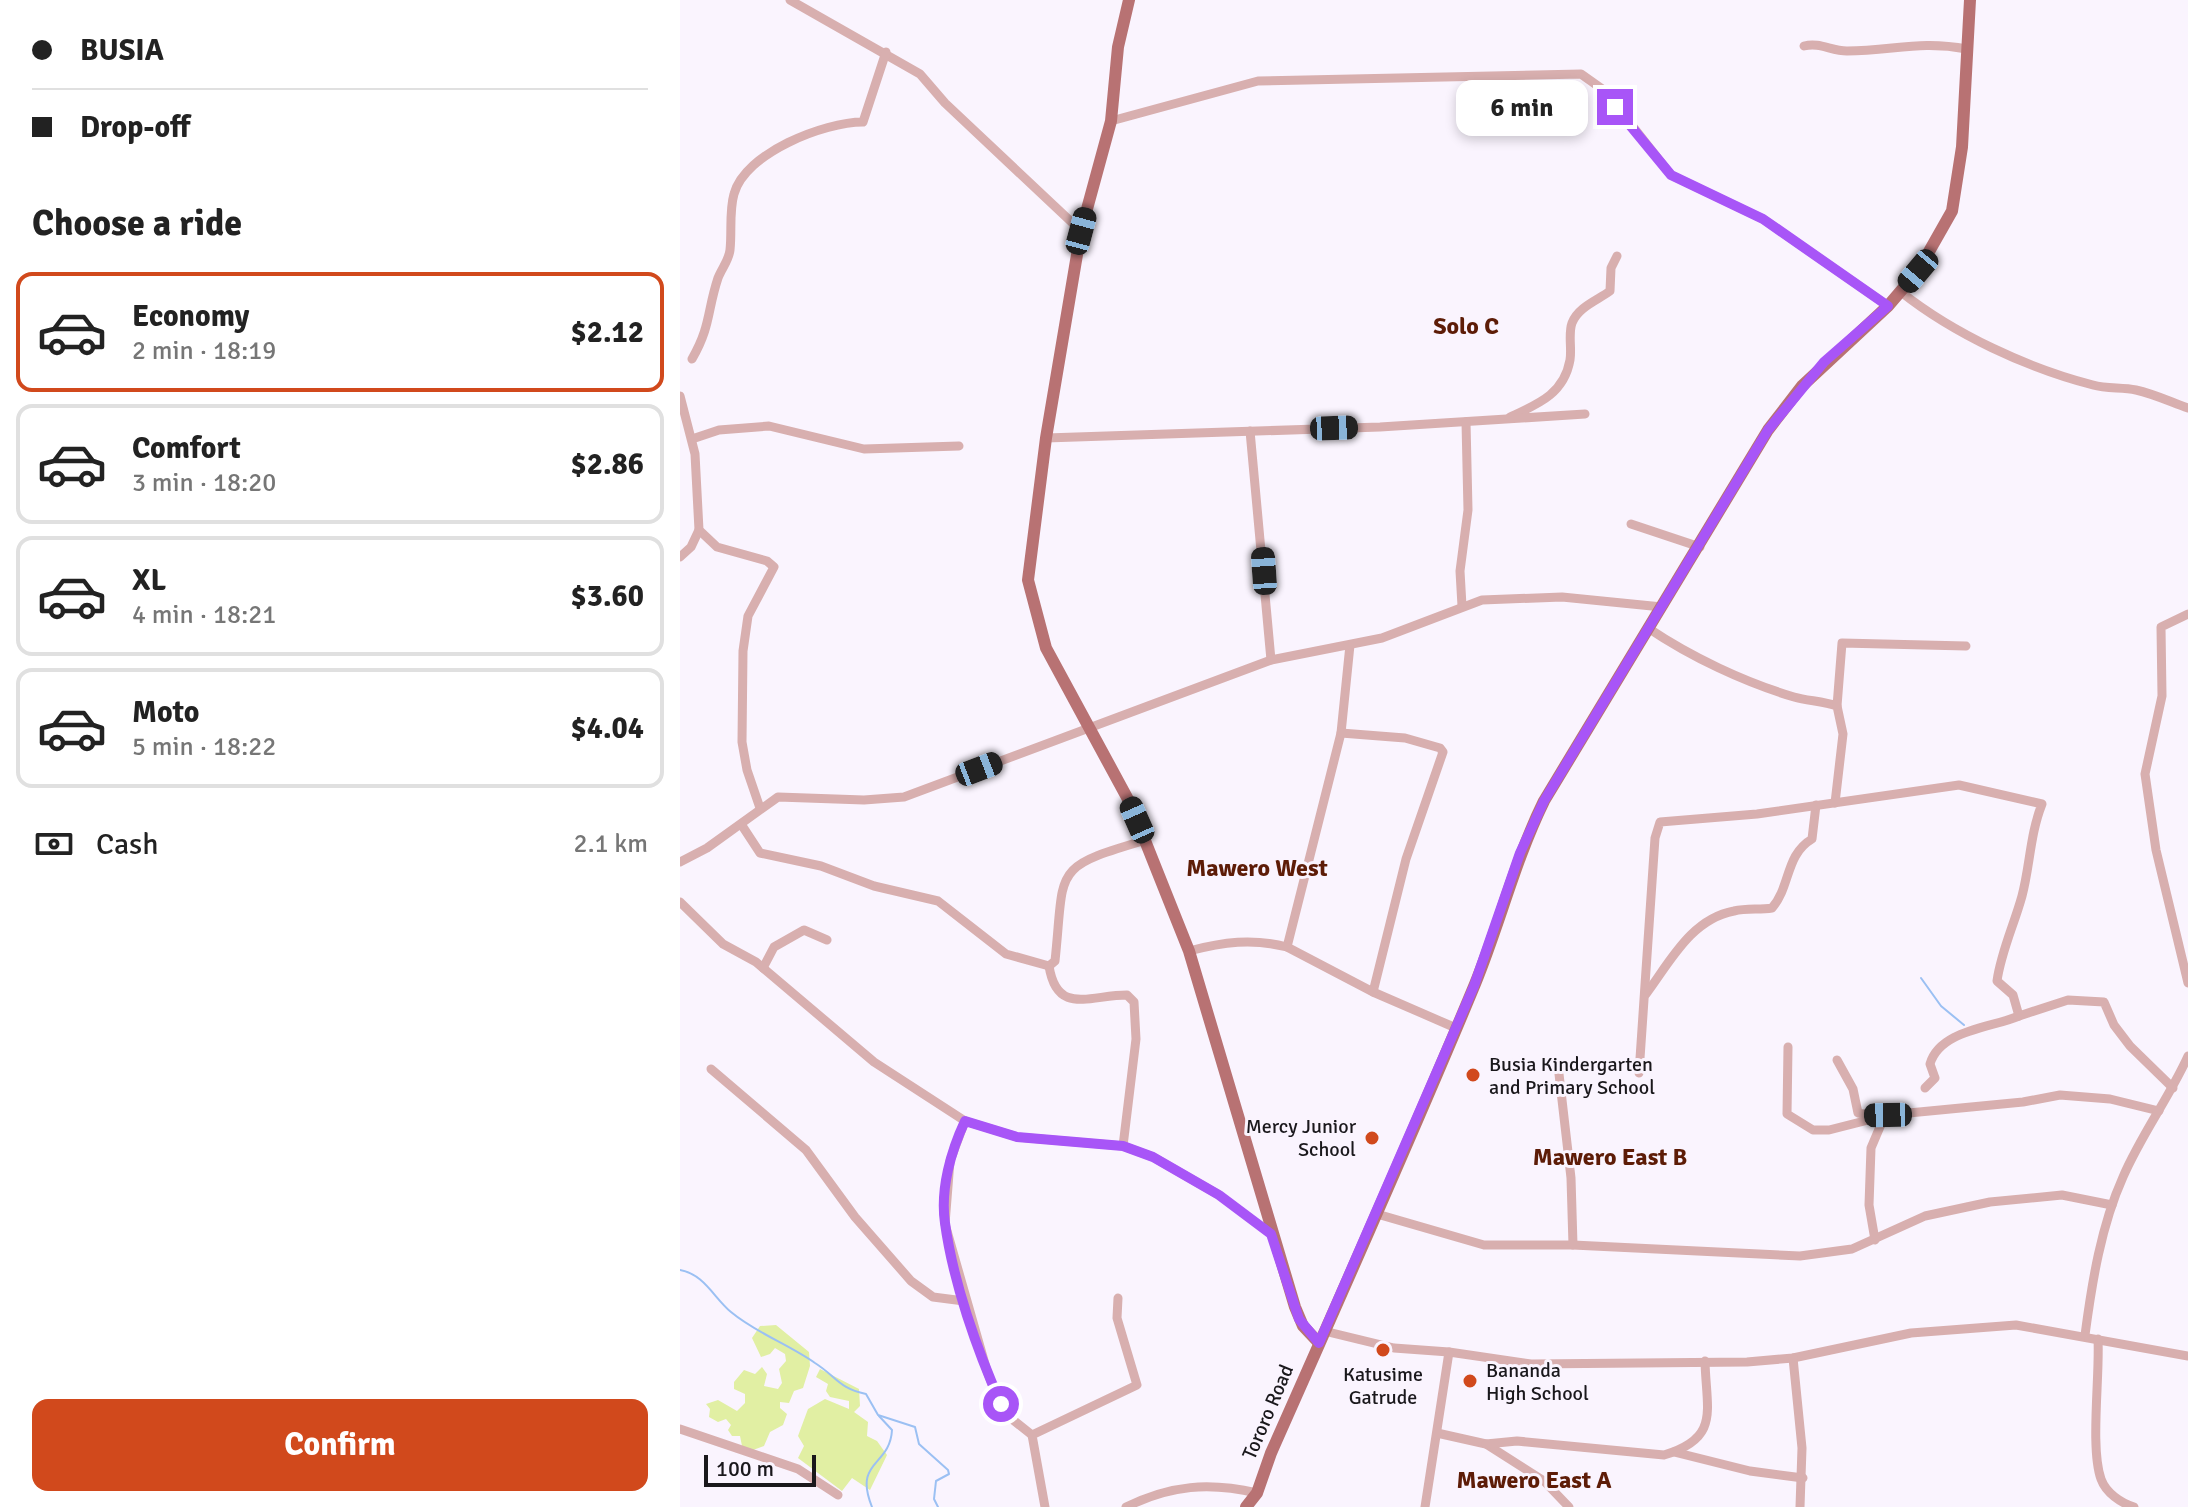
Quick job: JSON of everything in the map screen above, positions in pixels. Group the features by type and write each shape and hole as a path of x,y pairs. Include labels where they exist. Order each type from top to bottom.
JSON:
{"main road":[{"path":"1129,0 1118,47 1111,121 1081,231 1046,438 1030,562 1031,599 1046,648 1122,787 1146,840 1213,1023 1271,1234 1299,1319 1322,1337"},
{"name":"Tororo Road","path":"1246,1507 1257,1493 1456,1028 1485,958 1533,822 1565,763 1783,409 1833,353 1901,292 1930,254 1952,211 1960,172 1970,0"}],"street":[{"path":"790,0 920,74 945,103 1081,231"},
{"path":"1804,46 1826,45 1842,51 1935,43 1967,49"},
{"path":"692,359 707,334 717,281 730,254 733,198 737,186 766,152 801,138 863,122 886,52"},
{"path":"1111,121 1258,81 1581,74 1605,91 1671,175 1763,219 1888,306"},
{"path":"1503,420 1546,401 1558,389 1570,361 1572,321 1586,306 1610,291 1611,268 1617,256"},
{"path":"1901,292 1926,312 2018,357 2093,385 2142,391 2188,408"},
{"path":"680,557 691,547 699,530 692,439 681,401"},
{"path":"1046,438 1466,422 1585,414"},
{"path":"1462,606 1460,571 1468,510 1466,422"},
{"path":"692,439 731,428 769,426 864,449 959,446"},
{"path":"1250,431 1271,660"},
{"path":"1631,524 1700,547"},
{"path":"699,530 711,544"},
{"path":"691,547 711,544 767,561 774,567 748,616 743,642 742,742 747,770 760,808"},
{"path":"680,862 784,795 864,800 904,797 1271,660 1403,631 1462,606 1499,597 1562,597 1662,607"},
{"path":"2188,614 2161,627 2163,687 2145,774 2158,862 2186,959 2188,983"},
{"path":"1648,628 1674,645 1745,678 1796,698 1837,706"},
{"path":"1835,803 1843,734 1837,706 1842,643 1966,646"},
{"path":"1287,947 1341,733 1350,645"},
{"path":"1341,733 1405,738 1440,748 1443,752 1406,859 1373,992"},
{"path":"1639,1073 1655,838 1660,822 1757,814 1959,785 2042,804 1997,981 2013,995 2019,1016"},
{"path":"1646,994 1686,939 1699,927 1732,911 1772,908 1787,879 1795,853 1812,839 1816,805"},
{"path":"741,824 760,853 821,866 874,886 938,901 1006,954 1049,966"},
{"path":"1049,966 1055,961 1058,909 1069,874 1089,856 1146,840"},
{"path":"680,902 723,944 763,968 874,1062 965,1121 1017,1137 1123,1146 1153,1157 1219,1195 1271,1234"},
{"path":"763,968 774,947 804,930 827,940"},
{"path":"1189,951 1229,941 1267,942 1287,947 1373,992 1456,1028"},
{"path":"1049,966 1052,988 1057,993 1091,1000 1127,995 1134,1002 1136,1039 1123,1146"},
{"path":"1925,1088 1935,1078 1930,1064 1936,1049 1972,1029 1998,1025 2068,1000 2104,1002 2114,1025 2130,1046 2173,1088"},
{"path":"1788,1047 1786,1104 1790,1118 1813,1130 1829,1130 1888,1115 2023,1102 2060,1095 2110,1099 2159,1111"},
{"path":"2085,1335 2093,1277 2112,1205 2123,1177 2188,1056"},
{"path":"1837,1060 1853,1089 1858,1113 1888,1115"},
{"path":"711,1069 806,1150 855,1217 911,1281 933,1297 964,1301"},
{"path":"1559,1074 1571,1178 1573,1245"},
{"path":"1875,1240 1869,1205 1871,1148 1888,1115"},
{"path":"965,1121 950,1161 944,1215 964,1301 1003,1412 1032,1435 1045,1507"},
{"path":"1377,1214 1472,1244 1573,1245 1800,1256 1852,1249 1925,1216 1990,1202 2062,1195 2112,1205"},
{"path":"1032,1435 1136,1387 1117,1318 1118,1298"},
{"path":"1322,1337 1531,1364 1705,1361 1793,1358 1911,1333 1981,1325 2016,1325 2188,1356"},
{"path":"2098,1339 2101,1480 2114,1502 2134,1507"},
{"path":"1425,1507 1449,1352"},
{"path":"1793,1358 1803,1478 1800,1507"},
{"path":"1437,1433 1486,1444 1517,1441 1664,1455 1695,1443 1705,1429 1705,1361"},
{"path":"680,1429 798,1469 838,1495"},
{"path":"1486,1444 1544,1481 1569,1507"},
{"path":"1674,1452 1750,1471 1803,1478"},
{"path":"1126,1507 1188,1485 1226,1486 1257,1493"}],"green space":[{"path":"776,1325 809,1352 810,1366 803,1388 794,1391 789,1403 780,1402 780,1408 787,1414 783,1425 770,1432 764,1446 753,1450 742,1446 740,1436 732,1436 728,1430 731,1425 726,1419 718,1422 709,1417 710,1409 706,1404 718,1400 737,1411 745,1403 745,1394 734,1389 734,1382 744,1370 755,1374 762,1367 767,1374 764,1386 778,1389 782,1383 779,1369 786,1361 785,1354 775,1348 761,1357 752,1338 760,1326"},
{"path":"820,1369 859,1389 860,1406 854,1412 868,1422 867,1436 877,1441 887,1455 870,1490 852,1478 842,1491 798,1458 804,1446 798,1436 808,1409 825,1399 849,1409 849,1401 830,1397 826,1391 828,1384 816,1377"}],"waterway":[{"path":"1921,978 1941,1006 1964,1025"},
{"path":"680,1270 696,1276 741,1319 805,1356 843,1385 866,1394 878,1415 915,1427 919,1444 948,1470 949,1474 936,1481 934,1499 938,1507"},
{"path":"872,1507 867,1492 869,1472 890,1442 892,1430 879,1416"}],"place":[{"name":"Busia Kindergarten and Primary School","path":"1473,1075"},
{"name":"Mercy Junior School","path":"1372,1138"},
{"name":"Katusime Gatrude","path":"1383,1350"},
{"name":"Bananda High School","path":"1470,1381"}],"district":[{"name":"Solo C","path":"1466,326"},
{"name":"Mawero West","path":"1257,868"},
{"name":"Mawero East B","path":"1610,1157"},
{"name":"Mawero East A","path":"1534,1480"}],"route":[{"path":"1001,1404 964,1301 945,1224 950,1161 965,1121 1017,1137 1123,1146 1153,1157 1219,1195 1271,1234 1299,1319 1319,1343 1474,986 1520,853 1544,801 1603,699 1726,505 1768,430 1824,362 1888,306 1763,219 1671,175 1615,107"}]}
